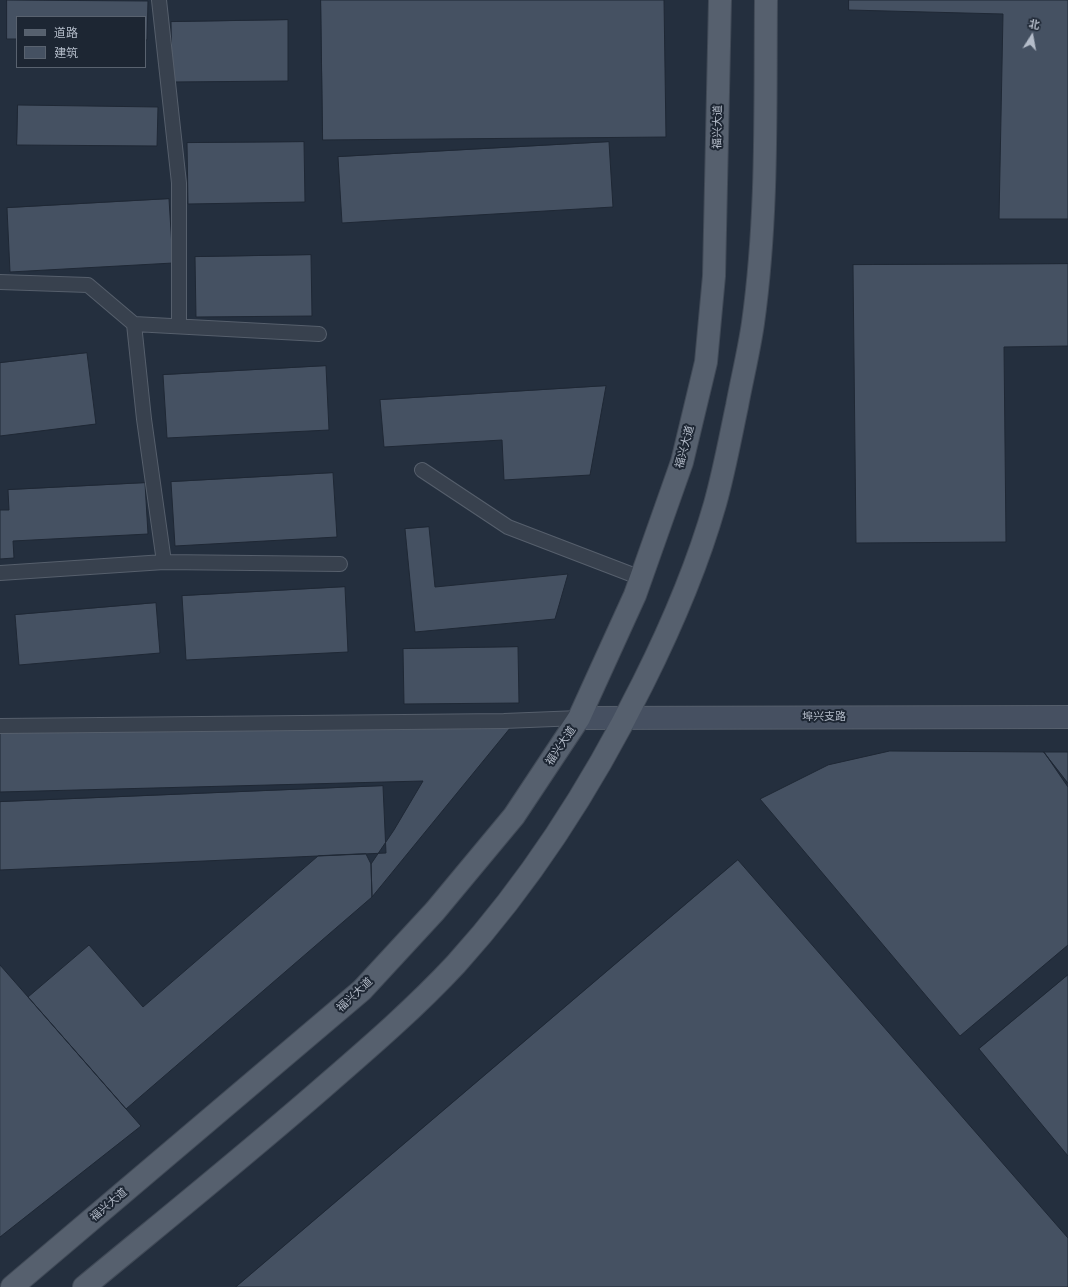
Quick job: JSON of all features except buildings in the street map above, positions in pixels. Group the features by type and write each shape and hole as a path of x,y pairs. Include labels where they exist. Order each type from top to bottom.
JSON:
{"main road":[{"name":"福兴大道","path":"12,1287 362,990 435,911 514,816 579,718 635,595 682,462 706,362 714,276 720,0"},
{"path":"84,1287 307,1102 389,1030 455,964 495,917 534,867 563,825 626,719 671,628 694,568 715,505 745,368 753,322 764,210 766,0"}],"street":[{"name":"埠兴支路","path":"579,718 1068,717"}],"lane":[{"path":"160,0 179,183 180,326"},
{"path":"0,282 88,285 134,324 319,334"},
{"path":"134,324 144,419 164,562"},
{"path":"422,470 508,527 641,578"},
{"path":"0,572 164,562 340,564"},
{"path":"0,726 504,721 579,718"}]}
